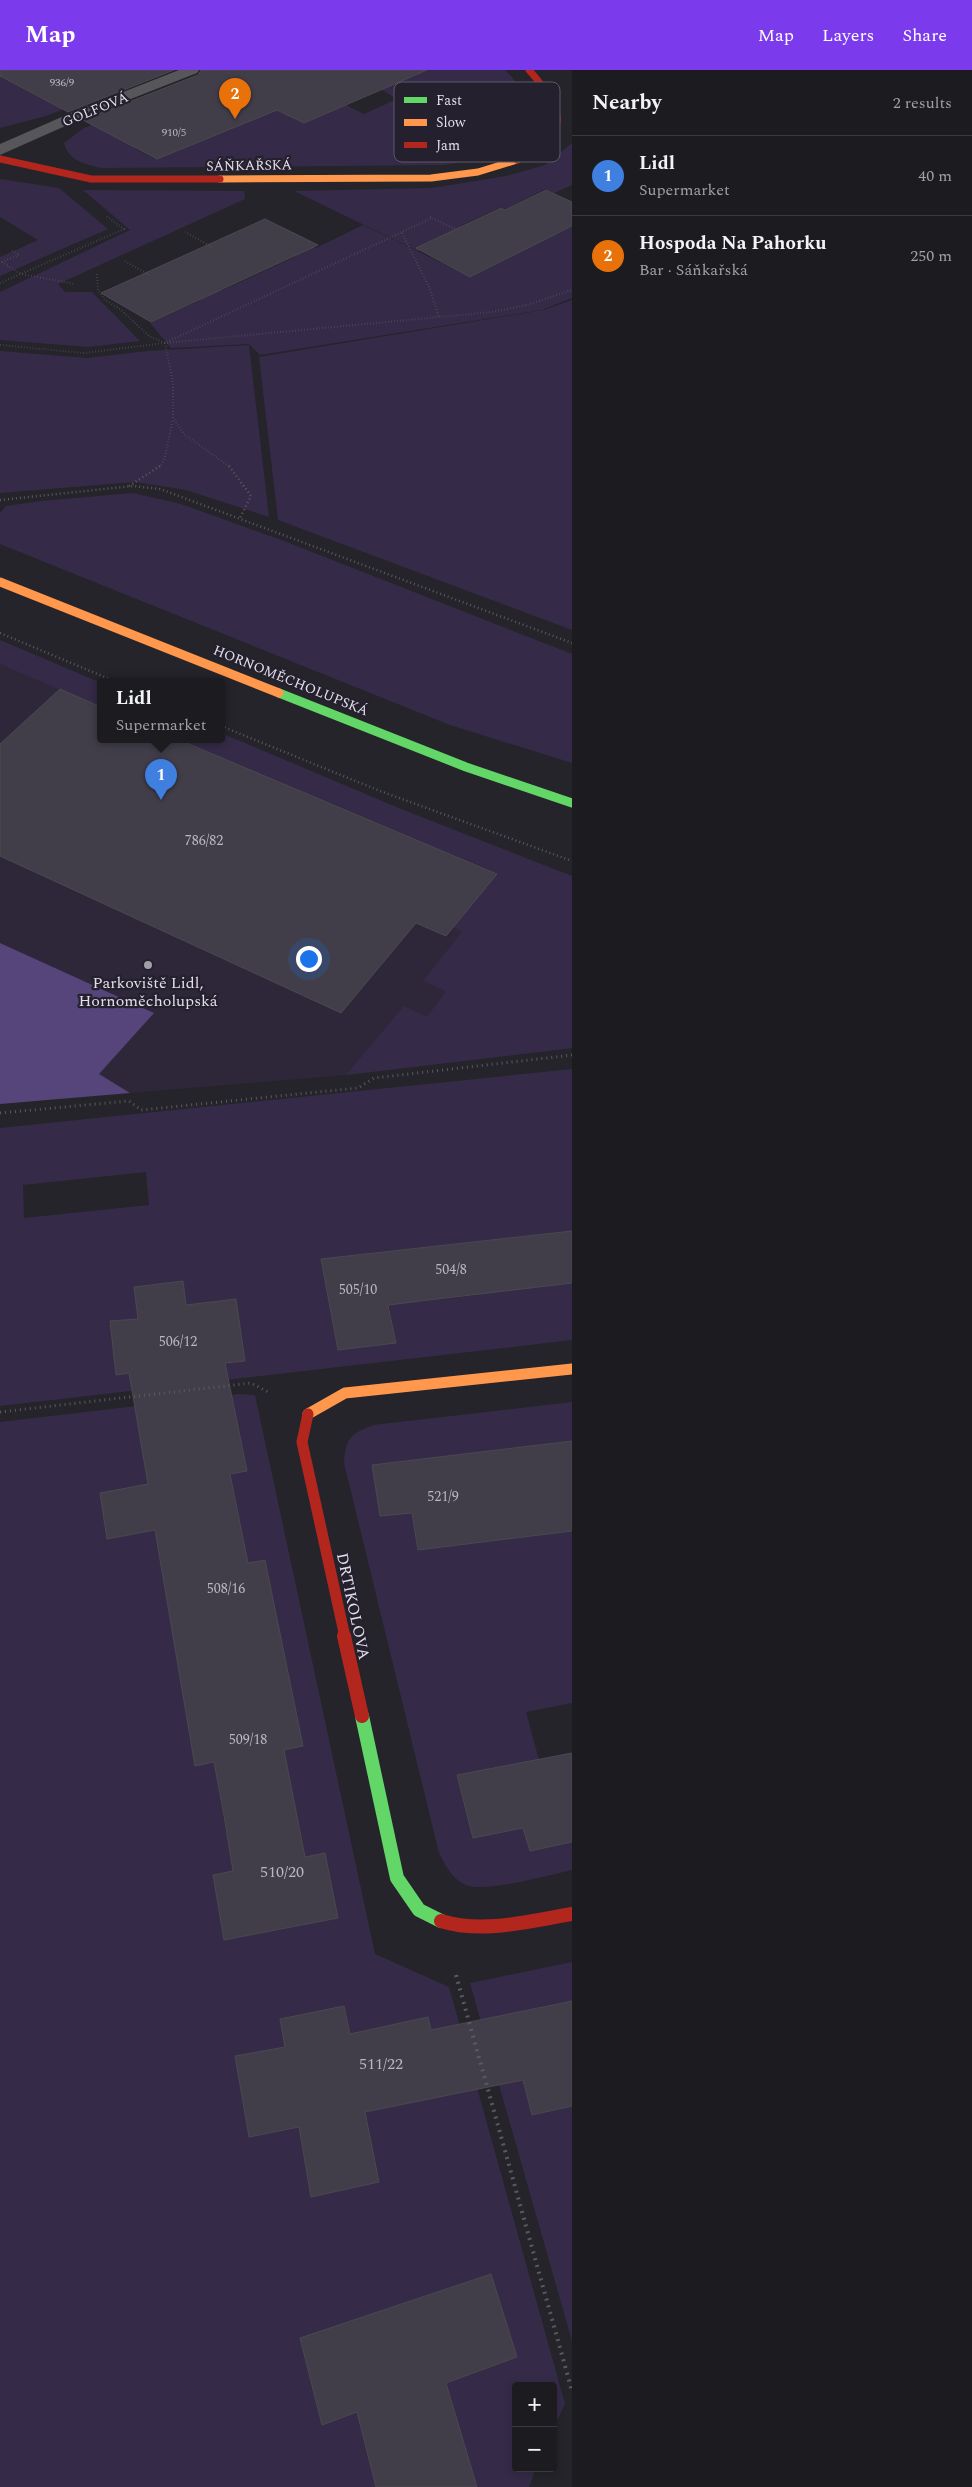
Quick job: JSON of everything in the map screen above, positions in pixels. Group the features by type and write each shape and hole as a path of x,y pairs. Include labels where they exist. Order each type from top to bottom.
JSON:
{"street":[{"name":"GOLFOVÁ","path":"0,150 85,112 192,70"},
{"name":"SÁŇKAŘSKÁ","path":"529,70 540,82"},
{"name":"SÁŇKAŘSKÁ","path":"0,158 91,179 148,180 431,178 499,168 515,162"},
{"name":"HORNOMĚCHOLUPSKÁ","path":"0,582 466,767 572,803"},
{"path":"309,1412 345,1393 572,1369"},
{"name":"DRTIKOLOVA","path":"309,1412 302,1442 397,1878 419,1910 453,1927 512,1924 572,1914"}],"path":[{"path":"97,274 98,290 105,300 120,309 149,336 165,343 432,218 457,230"},
{"path":"0,283 124,229"},
{"path":"185,232 212,247"},
{"path":"402,233 428,287 439,317"},
{"path":"12,252 19,255 2,262 21,274 75,284"},
{"path":"125,261 148,275"},
{"path":"0,346 84,353 165,343 492,312 527,305 572,290"},
{"path":"129,486 144,475 157,469 164,461 173,418 173,383 165,343"},
{"path":"173,418 184,434 228,464 251,496 240,518"},
{"path":"0,500 129,486 160,489 572,643"},
{"path":"0,633 107,678"},
{"path":"225,728 380,791 572,862"},
{"path":"0,1114 129,1101 141,1110 358,1088 374,1078 572,1055"},
{"path":"0,1412 251,1384 309,1412"},
{"path":"453,1927 454,1968 572,2391"}],"shaded area":[{"path":"0,70 3,78 41,98 84,81 164,70 46,116 0,128"},
{"path":"229,70 167,135 135,149 155,159 276,109 304,123 346,105 364,114 394,100 394,162 459,162 443,165 102,168 79,161 66,149 64,143 84,128"},
{"path":"349,70 505,70 516,82 394,82 394,97"},
{"path":"572,143 572,185 554,193 545,189 506,209 501,207 460,226 465,229 418,251 294,191 432,188 506,176 545,165 549,162 560,162 560,153"},
{"path":"0,179 59,188 108,229 0,276 0,257 38,240 0,217"},
{"path":"83,190 244,191 245,199 58,284 65,292 92,292 140,341 88,347 0,340 0,292 130,230"},
{"path":"363,225 471,277 515,255 550,233 555,235 572,227 572,298 542,310 260,355 249,344 171,348 150,323 201,300 198,297 219,287 223,290 295,257 291,254 311,245 316,248"},
{"path":"572,300 572,630 278,520 259,357 544,310"},
{"path":"249,345 269,517 186,490 135,482 0,493 0,351 87,358 148,351"},
{"path":"133,493 181,504 284,541 572,654 572,763 450,725 0,544 0,513 6,506"},
{"path":"0,640 97,681 97,743 225,743 225,735 401,809 572,876 572,1048 346,1075 130,1093 98,1074 153,1013 0,943"},
{"path":"0,640 97,681 97,705 0,664"},
{"path":"225,735 401,809 572,876 572,1048 346,1075 404,1006 427,1017 446,991 423,981 462,932 453,927 497,873 187,743 225,743"},
{"path":"0,943 154,1013 99,1074 130,1093 0,1104"},
{"path":"572,1069 572,1231 321,1259 338,1350 396,1343 387,1295 418,1302 478,1295 533,1279 536,1287 572,1283 572,1340 0,1406 0,1128","holes":["146,1172 149,1205 24,1218 23,1185","183,1281 186,1305 236,1299 245,1360 116,1375 111,1321 138,1319 134,1287"]},
{"path":"239,1394 255,1395 375,1954 449,1987 565,2404 557,2421 557,2382 512,2382 512,2472 535,2472 529,2487 477,2487 446,2383 517,2357 491,2274 300,2339 322,2425 357,2412 376,2487 0,2487 0,1422","holes":["237,1423 247,1470 230,1474 248,1563 265,1560 276,1613 172,1631 163,1578 172,1528 140,1439","291,1688 303,1746 284,1750 305,1857 325,1854 338,1918 224,1940 213,1875 233,1871 214,1762 195,1766 185,1707","344,2007 350,2034 428,2017 445,2095 365,2112 379,2182 311,2197 299,2127 249,2137 235,2057 285,2047 280,2019"]},
{"path":"572,1402 572,1441 372,1465 380,1516 412,1513 418,1550 572,1531 572,1703 526,1712 539,1760 457,1776 473,1838 523,1828 530,1851 572,1842 572,1870 502,1885 475,1887 466,1885 456,1879 439,1853 344,1463 346,1448 354,1434 373,1425"},
{"path":"572,1962 572,2007 570,2001 506,2015 532,2115 572,2106 572,2341 470,1983"}],"building":[{"path":"0,70 174,70 68,112 0,76"},
{"path":"201,70 427,70 399,82 394,82 394,84 304,123 277,110 157,159 83,120 198,75"},
{"path":"546,190 572,202 572,226 470,277 416,248 501,208 505,210"},
{"path":"265,219 318,245 151,322 101,293"},
{"path":"60,689 97,705 97,743 186,743 497,874 446,936 416,923 341,1013 0,856 0,744"},
{"path":"572,1231 572,1283 388,1305 396,1343 338,1350 321,1259"},
{"path":"183,1281 186,1305 236,1299 245,1361 225,1363 247,1471 230,1474 248,1563 265,1560 303,1746 284,1750 305,1857 325,1853 338,1918 224,1940 213,1875 233,1871 224,1816 214,1762 195,1766 155,1530 107,1539 100,1493 148,1484 129,1373 116,1375 110,1321 138,1319 134,1287"},
{"path":"572,1441 572,1531 418,1550 412,1513 380,1516 372,1465"},
{"path":"572,1753 572,1842 530,1851 523,1828 473,1838 457,1775"},
{"path":"572,2001 572,2106 532,2115 523,2080 365,2112 379,2182 311,2197 299,2127 249,2137 235,2056 285,2047 280,2019 344,2006 350,2034 428,2017 431,2030"},
{"path":"491,2274 517,2357 446,2383 477,2487 376,2487 357,2412 322,2425 300,2338"}],"traffic: fast":[{"path":"279,693 466,767 572,803"},
{"path":"362,1716 397,1878 419,1910 441,1921"}],"traffic: slow":[{"path":"220,179 431,178 478,172 510,162"},
{"path":"0,582 279,693"},
{"path":"308,1414 345,1393 572,1369"}],"traffic: jam":[{"path":"529,70 540,82"},
{"path":"0,159 91,179 220,179"},
{"path":"308,1414 302,1442 362,1716"},
{"path":"441,1921 469,1927 505,1925 572,1914"}],"place":[{"name":"Hospoda Na Pahorku","path":"235,119"},
{"name":"Lidl","path":"161,800"},
{"name":"Parkoviště Lidl, Hornoměcholupská","path":"148,965"}]}
